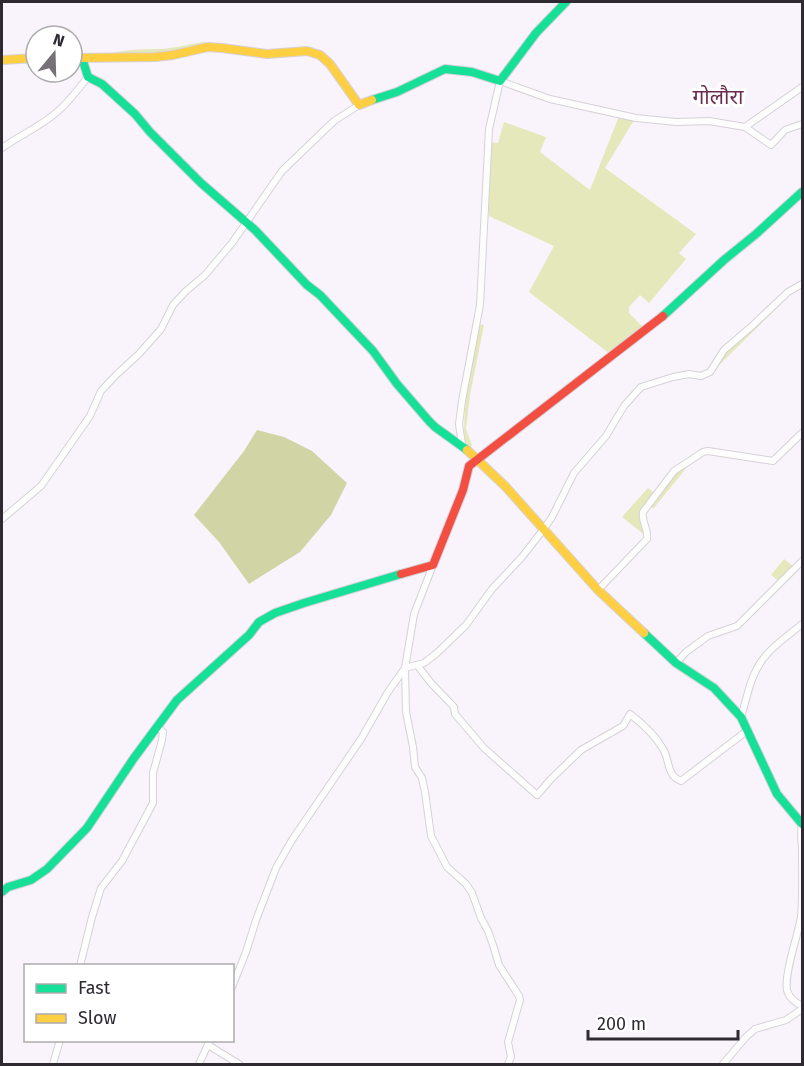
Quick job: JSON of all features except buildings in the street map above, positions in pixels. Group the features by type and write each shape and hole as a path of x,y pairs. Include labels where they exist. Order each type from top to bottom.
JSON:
{"street":[{"path":"462,445 459,424 480,305 489,129 500,81 536,33 566,2"},
{"path":"84,58 170,56 210,46 266,54 293,50 312,51 324,56 359,105"},
{"path":"2,60 24,59"},
{"path":"84,64 88,77 102,84 135,114 201,183 277,252 307,285 320,295 374,351 397,384 429,421 479,460 598,590 676,663 714,688 741,717 777,794 802,824 800,834 802,908 787,990 792,1000 802,1007 786,1020 755,1029 723,1065"},
{"path":"2,519 41,486 90,416 101,391 139,354 161,328 173,305 205,275 232,243 282,171 334,120 359,105 397,92 445,69 471,72 550,99 636,118 676,122 709,121 745,126 771,145 785,130 802,124"},
{"path":"2,148 58,111 88,77"},
{"path":"745,126 802,87"},
{"path":"508,1065 511,1057 508,1042 520,1000 519,996 499,965 491,938 472,893 466,884 447,867 431,836 422,778 415,767 406,712 405,668 414,614 463,490 469,466 656,323 802,192"},
{"path":"234,982 276,868 405,668 424,663 466,625 492,589 543,530 574,473 606,436 624,406 641,387 673,377 689,374 701,376 710,372 724,350 788,292 802,284"},
{"path":"598,590 647,539 643,512 674,471 708,451 773,460 802,433"},
{"path":"676,663 686,652 708,636 737,626 802,561"},
{"path":"2,892 8,887 32,880 47,869 87,828 177,699 249,634 259,622 304,603 433,565"},
{"path":"741,717 751,681 761,662 770,651 802,624"},
{"path":"417,665 430,683 454,707 455,714 484,748 537,795 581,750 623,726 630,714 653,735 664,750 668,767 681,781 748,730"},
{"path":"80,964 101,888 122,861 153,802 153,773 163,732 157,726"},
{"path":"52,1065 60,1042"},
{"path":"199,1065 209,1043 239,1065"}],"green space":[{"path":"208,43 161,53 137,55 113,53 166,48"},
{"path":"619,116 634,120 605,168 696,234 679,253 686,259 649,303 640,295 629,307 629,313 645,329 610,354 529,292 554,246 489,216 487,199 491,142 498,143 504,122 546,137 540,152 590,190"},
{"path":"787,298 710,374 728,350"},
{"path":"479,324 484,325 470,395 466,429 472,445 469,448 465,445 465,414"},
{"path":"257,430 284,437 312,451 347,483 331,515 300,552 249,584 219,542 194,515 244,451"},
{"path":"693,460 653,509 651,507 675,472"},
{"path":"648,488 653,492 641,511 646,536 622,517"},
{"path":"784,559 794,567 779,581 771,575"}],"traffic: fast":[{"path":"372,100 397,92 445,69 472,72 500,81 536,33 566,2"},
{"path":"84,64 88,77 102,84 135,114 201,183 255,230 307,285 320,295 373,351 397,384 429,421 467,450"},
{"path":"663,316 802,192"},
{"path":"2,892 8,887 31,880 47,869 87,828 134,758 177,700 249,635 259,622 275,613 304,603 401,574"},
{"path":"644,633 676,663 714,688 741,717 777,794 802,824"}],"traffic: slow":[{"path":"84,58 156,57 208,47 267,54 307,51 320,55 330,64 359,105 372,100"},
{"path":"2,60 24,59"},
{"path":"467,450 505,486 598,590 644,633"}],"traffic: jam":[{"path":"401,574 433,565 463,490 469,466 663,316"}],"district":[{"name":"गोलौरा","path":"718,97"}]}
